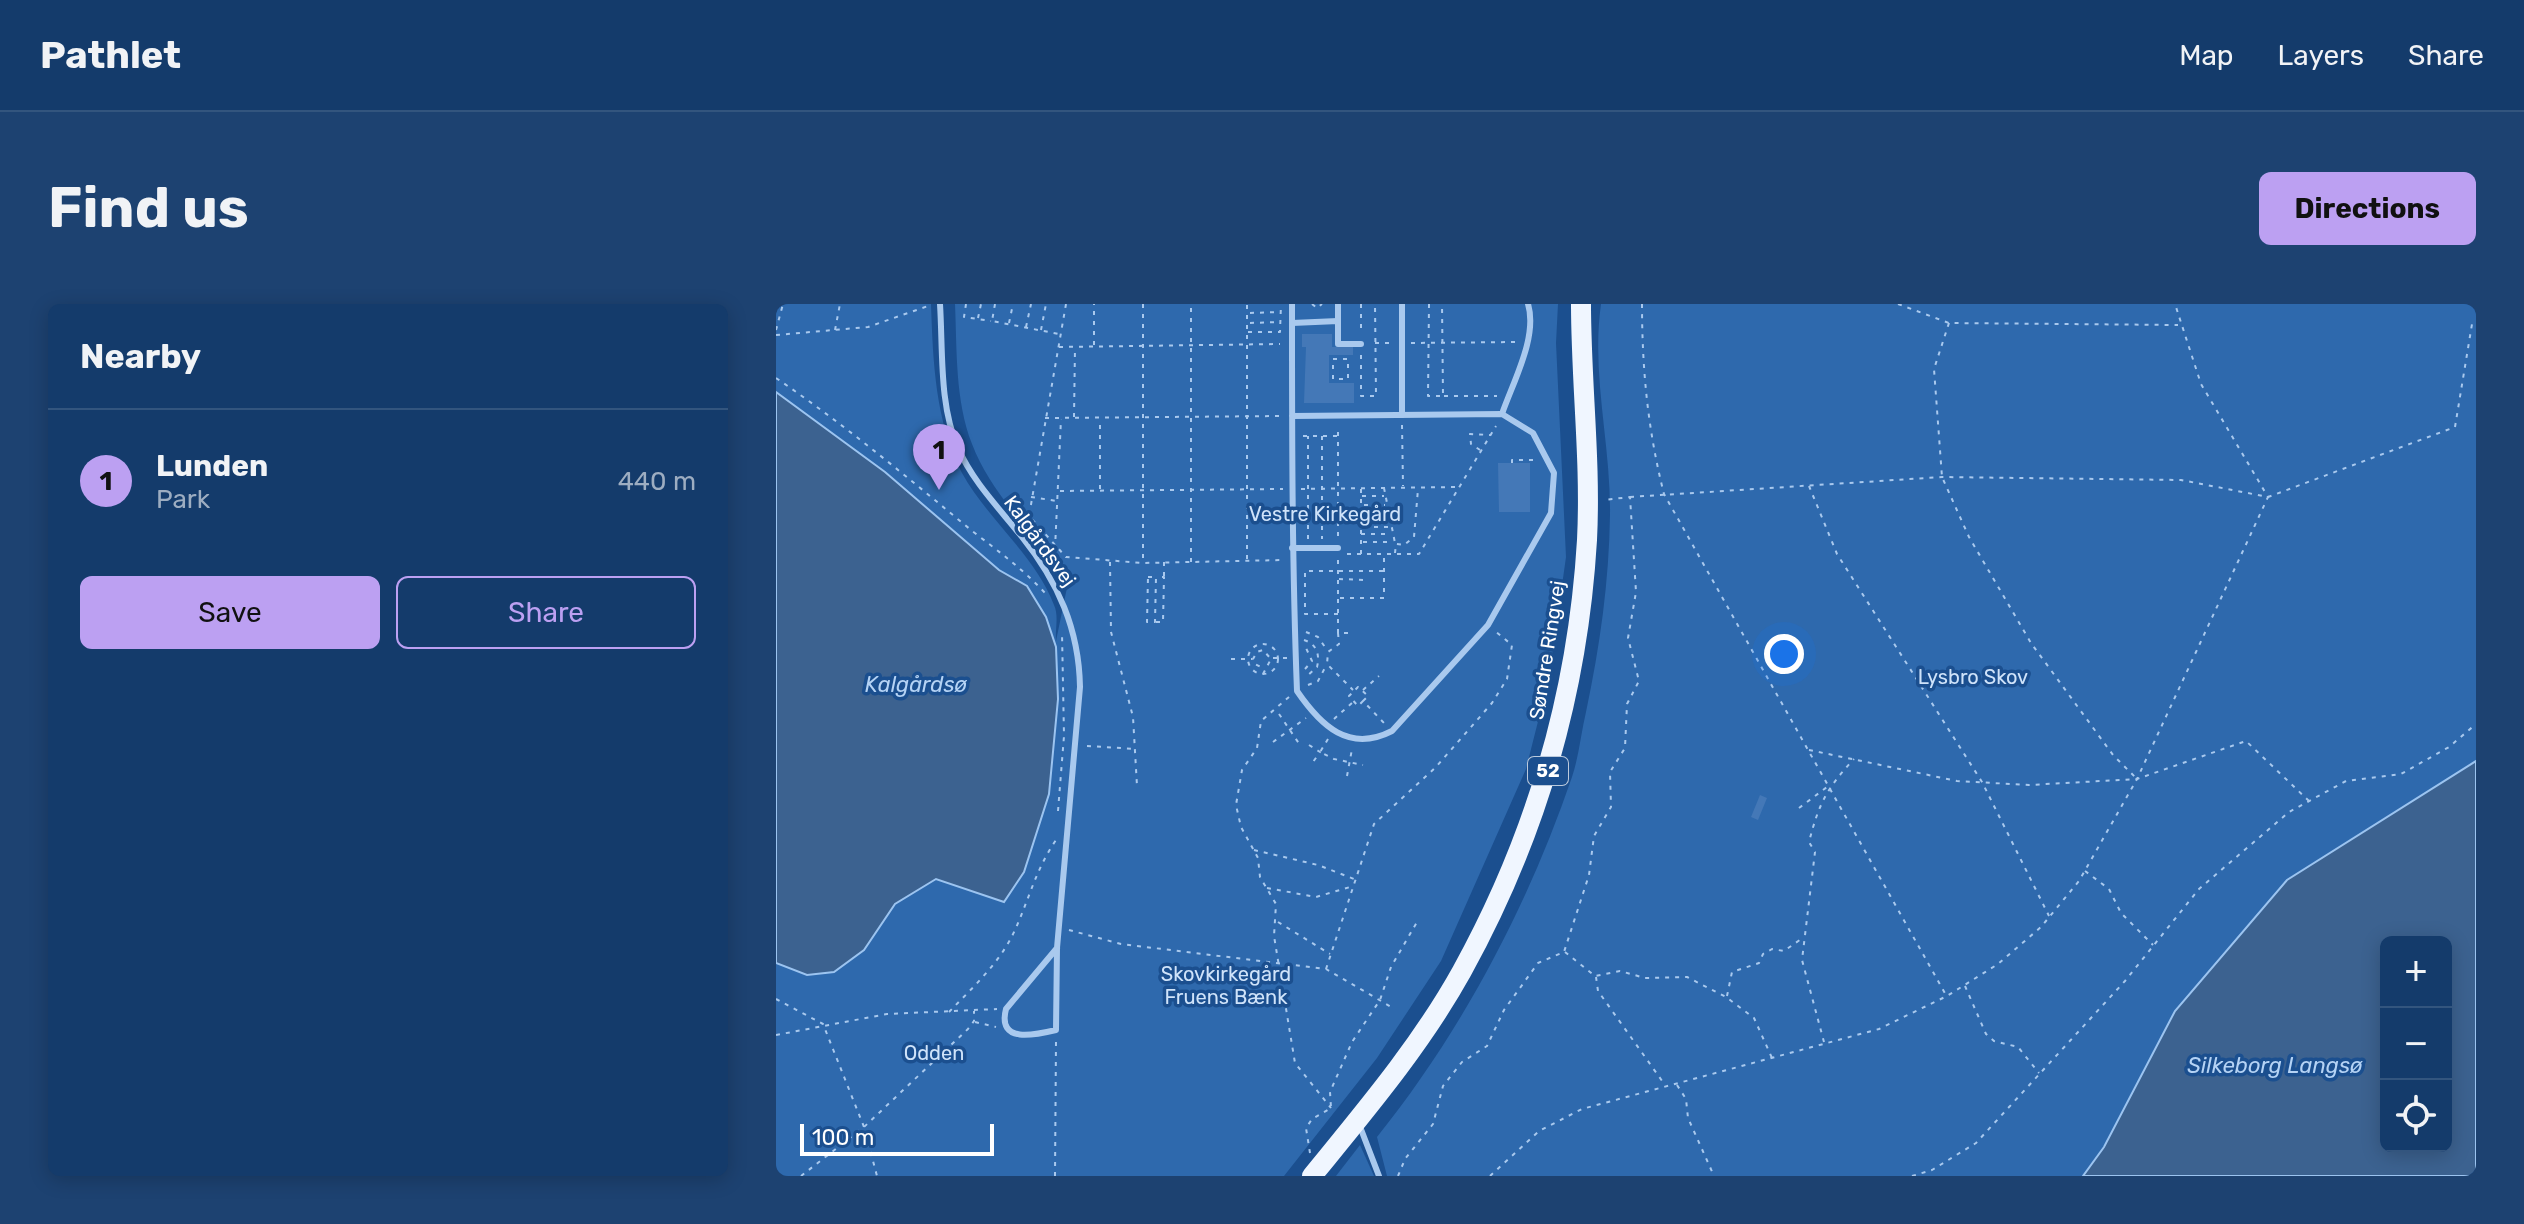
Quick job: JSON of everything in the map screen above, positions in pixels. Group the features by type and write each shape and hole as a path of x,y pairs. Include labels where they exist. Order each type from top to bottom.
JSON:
{"main road":[{"name":"Søndre Ringvej","path":"1315,1173 1417,1041 1461,972 1511,869 1546,779 1566,705 1576,646 1587,502 1581,304"}],"lane":[{"name":"Kalgårdsvej","path":"940,304 945,396 958,448 985,494 1025,541 1063,600 1072,622 1079,668 1057,948 1056,1030"},
{"path":"1292,304 1292,323 1292,343 1292,416 1292,559 1297,691 1329,728 1354,740 1379,738 1392,731 1488,625 1551,513 1554,473 1533,433 1502,414 1292,416"},
{"path":"1338,304 1338,344 1361,344"},
{"path":"1402,304 1402,415"},
{"path":"1502,414 1532,317 1528,304"},
{"path":"1292,323 1338,321"},
{"path":"1292,548 1338,548"},
{"path":"1056,1030 1029,1037 1008,1030 1003,1018 1006,1009 1057,948"},
{"path":"1357,1120 1379,1176"}],"path":[{"path":"776,330 783,304"},
{"path":"835,331 840,304"},
{"path":"776,335 887,323 933,304"},
{"path":"966,304 964,317 1060,334"},
{"path":"978,319 981,304"},
{"path":"992,321 995,304"},
{"path":"1009,324 1013,304"},
{"path":"1026,328 1031,304"},
{"path":"1041,331 1046,304"},
{"path":"1066,304 1029,516 1055,549 1066,557 1143,563 1292,559"},
{"path":"1094,304 1094,347"},
{"path":"1143,304 1143,563"},
{"path":"1191,304 1191,562"},
{"path":"1247,304 1247,561"},
{"path":"1247,332 1280,332 1281,304"},
{"path":"1312,304 1317,308 1322,304"},
{"path":"1361,304 1361,396 1376,396 1375,304"},
{"path":"1429,304 1428,396 1508,396"},
{"path":"1442,304 1443,396"},
{"path":"1642,304 1645,393 1651,441 1664,494 1947,996"},
{"path":"1898,304 1949,323 2180,325"},
{"path":"2175,304 2201,384 2268,497"},
{"path":"1247,313 1280,312"},
{"path":"1247,323 1280,322"},
{"path":"1949,323 1934,369 1942,477 1969,537 2031,643 2113,755 2137,779"},
{"path":"1587,502 1664,494 1942,477 2181,480 2268,497 2455,427 2472,324 2476,324"},
{"path":"1442,342 1526,342"},
{"path":"1058,347 1292,343"},
{"path":"1074,418 1075,347"},
{"path":"1333,359 1348,359 1348,379 1333,379 1333,359"},
{"path":"776,378 883,455 974,532 1010,557 1048,596"},
{"path":"1328,652 1339,644 1338,554 1419,554 1502,414"},
{"path":"1402,415 1403,488"},
{"path":"1045,418 1292,416"},
{"path":"1338,416 1338,548"},
{"path":"1055,549 1062,418"},
{"path":"1100,418 1100,491"},
{"path":"1481,451 1471,444 1470,434 1491,435"},
{"path":"1292,436 1338,436"},
{"path":"1308,436 1308,548"},
{"path":"1322,436 1322,548"},
{"path":"1512,463 1512,460 1536,460 1545,451"},
{"path":"1808,485 1837,554 1982,782 2049,917"},
{"path":"1060,491 1460,487"},
{"path":"1361,488 1361,554"},
{"path":"1384,488 1395,554"},
{"path":"1361,542 1404,545 1414,537 1419,488"},
{"path":"1361,496 1384,496"},
{"path":"1030,497 1059,501"},
{"path":"1398,1176 1405,1159 1433,1124 1443,1086 1462,1062 1487,1046 1504,1010 1538,963 1564,952 1589,875 1594,836 1611,807 1610,772 1625,748 1627,704 1639,681 1628,638 1636,592 1630,497"},
{"path":"1490,1176 1539,1131 1582,1109 1879,1029 1947,996 1998,964 2049,917 2085,871 2137,779 2268,497"},
{"path":"1361,506 1386,505"},
{"path":"1361,513 1388,513"},
{"path":"1361,521 1389,521"},
{"path":"1361,527 1390,527"},
{"path":"1361,534 1391,534"},
{"path":"1338,598 1384,598 1384,554"},
{"path":"1110,560 1111,632 1133,717 1137,786"},
{"path":"1164,562 1164,577 1163,622 1147,622 1148,577 1164,577"},
{"path":"1338,614 1305,614 1305,571 1384,571"},
{"path":"1155,622 1156,577"},
{"path":"1338,579 1366,580"},
{"path":"1326,969 1374,824 1436,767 1492,703 1507,679 1512,645 1488,625"},
{"path":"1058,814 1065,698 1062,632"},
{"path":"1338,633 1348,633"},
{"path":"1295,635 1313,634 1328,652 1327,666 1318,681 1297,691 1261,721 1257,748 1242,770 1236,805 1241,827 1276,904 1274,936 1295,1063 1331,1108"},
{"path":"1295,635 1315,646 1318,666"},
{"path":"1262,643 1275,649 1278,658 1273,670 1263,674 1251,669 1247,659 1253,647 1262,643"},
{"path":"1253,659 1257,652 1263,650 1271,659"},
{"path":"1263,674 1263,668 1271,659 1296,658"},
{"path":"1231,659 1253,659"},
{"path":"1253,659 1257,667 1263,668"},
{"path":"1297,678 1309,676 1318,666 1327,666 1354,691"},
{"path":"1363,691 1379,676"},
{"path":"1358,687 1368,696 1358,706 1349,696 1354,691 1358,687"},
{"path":"1313,762 1329,728 1354,701"},
{"path":"1363,701 1392,731"},
{"path":"1273,742 1313,713"},
{"path":"1279,714 1300,745"},
{"path":"1912,1176 1932,1170 1976,1143 2154,945 2199,889 2289,812 2346,781 2401,774 2449,747 2476,724"},
{"path":"1347,776 1354,740"},
{"path":"1807,749 1957,781 2029,785 2137,779 2246,741 2310,801"},
{"path":"1075,745 1137,749"},
{"path":"1309,745 1349,763 1363,765"},
{"path":"1799,808 1828,787 1855,758"},
{"path":"1825,1044 1802,960 1815,852 1809,842 1818,807 1828,787"},
{"path":"949,1012 984,978 1014,931 1040,863 1056,839 1055,854"},
{"path":"1253,849 1318,865 1354,879"},
{"path":"2085,871 2109,889 2121,913 2154,945"},
{"path":"1267,888 1316,897 1352,887"},
{"path":"1277,921 1330,954"},
{"path":"1331,1108 1330,1092 1352,1042 1380,1000 1391,967 1417,922"},
{"path":"1060,929 1121,944 1326,969 1393,1008"},
{"path":"1726,997 1732,972 1759,963 1763,954 1772,949 1784,951 1805,936"},
{"path":"1564,952 1595,976 1598,991 1667,1086"},
{"path":"1595,976 1620,971 1645,978 1687,977 1726,997 1754,1018 1773,1058"},
{"path":"1964,985 1986,1034 1994,1041 2018,1047 2040,1074"},
{"path":"776,999 823,1024 864,1127 877,1176"},
{"path":"776,1035 887,1014 1006,1009"},
{"path":"801,1176 864,1127 974,1021 974,1011"},
{"path":"974,1021 1008,1030"},
{"path":"1055,1176 1056,1030"},
{"path":"1676,1084 1686,1099 1688,1118 1714,1176"},
{"path":"1315,1173 1306,1128 1312,1119 1331,1108"}],"green space":[{"path":"776,304 931,304 937,390 953,453 973,490 1046,587 1057,618 1056,641 1069,578 1002,498 972,444 962,410 955,304 1558,304 1556,343 1566,557 1549,678 1526,769 1441,961 1377,1058 1284,1176 776,1176 776,963 807,974 864,950 895,904 936,879 1024,872 1049,794 1058,699 1027,586 999,570 885,472 776,392"},
{"name":"Lysbro Skov","path":"1601,304 2476,304 2476,761 2287,880 2083,1176 1387,1176 1377,1137 1437,1054 1490,966 1535,873 1576,761 1599,638 1609,540 1609,488 1598,357"},
{"path":"1360,1145 1374,1176 1336,1176"}],"water":[{"name":"Kalgårdsø","path":"776,392 885,472 999,570 1027,586 1046,617 1056,647 1058,699 1049,794 1024,872 1004,902 936,879 895,904 864,950 834,972 807,975 776,963"},
{"name":"Silkeborg Langsø","path":"2476,761 2476,1176 2083,1176 2104,1147 2175,1011 2287,880"}],"building":[{"path":"1302,334 1332,334 1332,347 1353,347 1353,355 1329,355 1329,383 1354,383 1354,403 1304,403 1306,347 1302,347"},
{"path":"1498,463 1530,463 1530,512 1499,512"},
{"path":"1760,795 1767,798 1758,820 1751,817"}],"place":[{"name":"Lunden","path":"939,490"}],"park label":[{"name":"Vestre Kirkegård","path":"1325,514"},
{"name":"Skovkirkegård Fruens Bænk","path":"1226,986"},
{"name":"Odden","path":"934,1053"}]}
